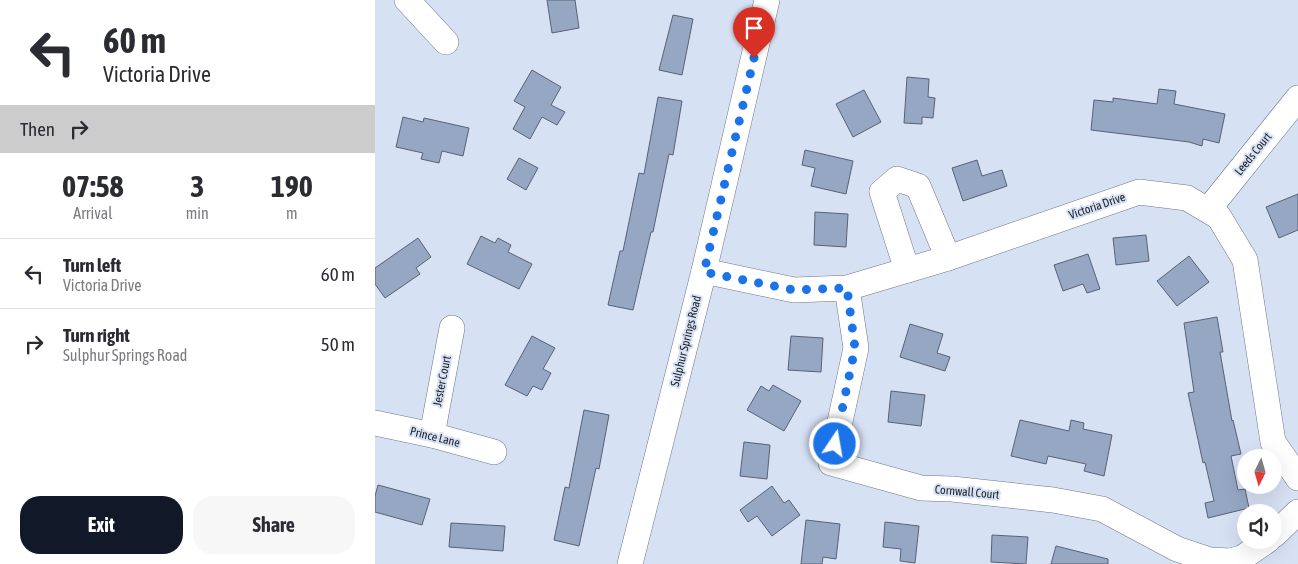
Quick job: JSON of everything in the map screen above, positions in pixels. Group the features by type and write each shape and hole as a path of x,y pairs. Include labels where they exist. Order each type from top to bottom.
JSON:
{"street":[{"path":"407,0 446,42"},
{"name":"Sulphur Springs Road","path":"630,564 704,272 767,0"},
{"name":"Leeds Court","path":"1208,210 1298,98"},
{"path":"907,270 882,192 897,179 918,186 948,258"},
{"name":"Victoria Drive","path":"704,272 794,290 847,288 948,258 1139,192 1187,198 1219,217 1245,260 1273,442 1298,478"},
{"name":"Cornwall Court","path":"847,288 855,348 831,463 921,488 1053,500 1102,510 1177,549 1210,560 1230,561 1242,558 1255,549"},
{"name":"Jester Court","path":"431,435 453,328"},
{"name":"Prince Lane","path":"375,423 431,435 494,452"},
{"path":"1282,527 1298,512"}],"building":[{"path":"547,0 575,0 579,28 552,33"},
{"path":"673,15 693,19 682,75 659,70"},
{"path":"532,70 561,87 551,105 565,112 557,125 542,117 530,139 513,129 525,107 514,101"},
{"path":"907,77 929,79 928,97 935,98 933,118 922,117 922,124 904,123"},
{"path":"1159,89 1176,91 1174,104 1225,114 1219,143 1203,139 1202,146 1189,142 1091,130 1094,100 1113,102 1113,98 1157,104"},
{"path":"864,90 881,122 853,137 836,104"},
{"path":"658,97 682,101 673,155 669,154 653,232 651,232 633,310 608,305 620,251 623,251 639,173 644,174"},
{"path":"403,117 423,122 424,118 469,128 463,156 442,151 439,163 421,159 423,153 396,147"},
{"path":"805,150 853,161 846,194 811,186 815,168 802,165"},
{"path":"519,158 538,168 526,190 507,179"},
{"path":"977,160 982,176 1002,170 1007,186 963,201 952,168"},
{"path":"1298,194 1298,230 1279,238 1266,207"},
{"path":"815,212 848,214 846,247 814,245"},
{"path":"1146,235 1149,261 1116,265 1113,238"},
{"path":"481,236 495,243 498,238 511,245 508,252 532,264 519,289 467,264"},
{"path":"418,238 431,257 416,268 420,274 385,298 375,284 375,268"},
{"path":"1088,254 1100,289 1087,293 1083,284 1063,291 1054,265"},
{"path":"1189,256 1209,282 1177,306 1157,281"},
{"path":"1217,317 1223,352 1220,352 1232,421 1240,449 1237,449 1237,455 1231,456 1237,494 1246,494 1248,504 1237,504 1237,511 1208,518 1205,503 1214,501 1205,462 1203,463 1188,393 1194,392 1184,323"},
{"path":"910,324 943,334 937,353 950,357 945,371 900,357"},
{"path":"532,336 555,348 543,369 551,373 542,390 533,386 527,396 505,385"},
{"path":"791,336 823,338 821,372 788,370"},
{"path":"773,385 801,401 784,431 747,410 761,386 769,391"},
{"path":"891,391 925,395 921,426 888,422"},
{"path":"584,410 609,415 599,469 596,468 579,546 554,540 565,487 569,488"},
{"path":"1020,420 1069,431 1071,420 1084,423 1083,429 1112,435 1104,476 1084,471 1086,464 1048,456 1046,464 1011,456"},
{"path":"744,442 770,445 767,479 740,476"},
{"path":"378,485 430,499 422,525 375,512 375,496"},
{"path":"772,486 784,503 789,500 800,515 772,536 757,516 748,522 740,510"},
{"path":"806,520 840,524 836,559 823,557 822,564 801,564"},
{"path":"885,522 919,526 915,563 900,561 901,549 883,547"},
{"path":"451,523 505,526 503,551 449,547"},
{"path":"992,535 1028,537 1026,564 991,562"},
{"path":"1056,546 1108,559 1108,564 1051,564"}],"route":[{"path":"754,58 704,272 794,290 847,288 855,348 835,444"}]}
